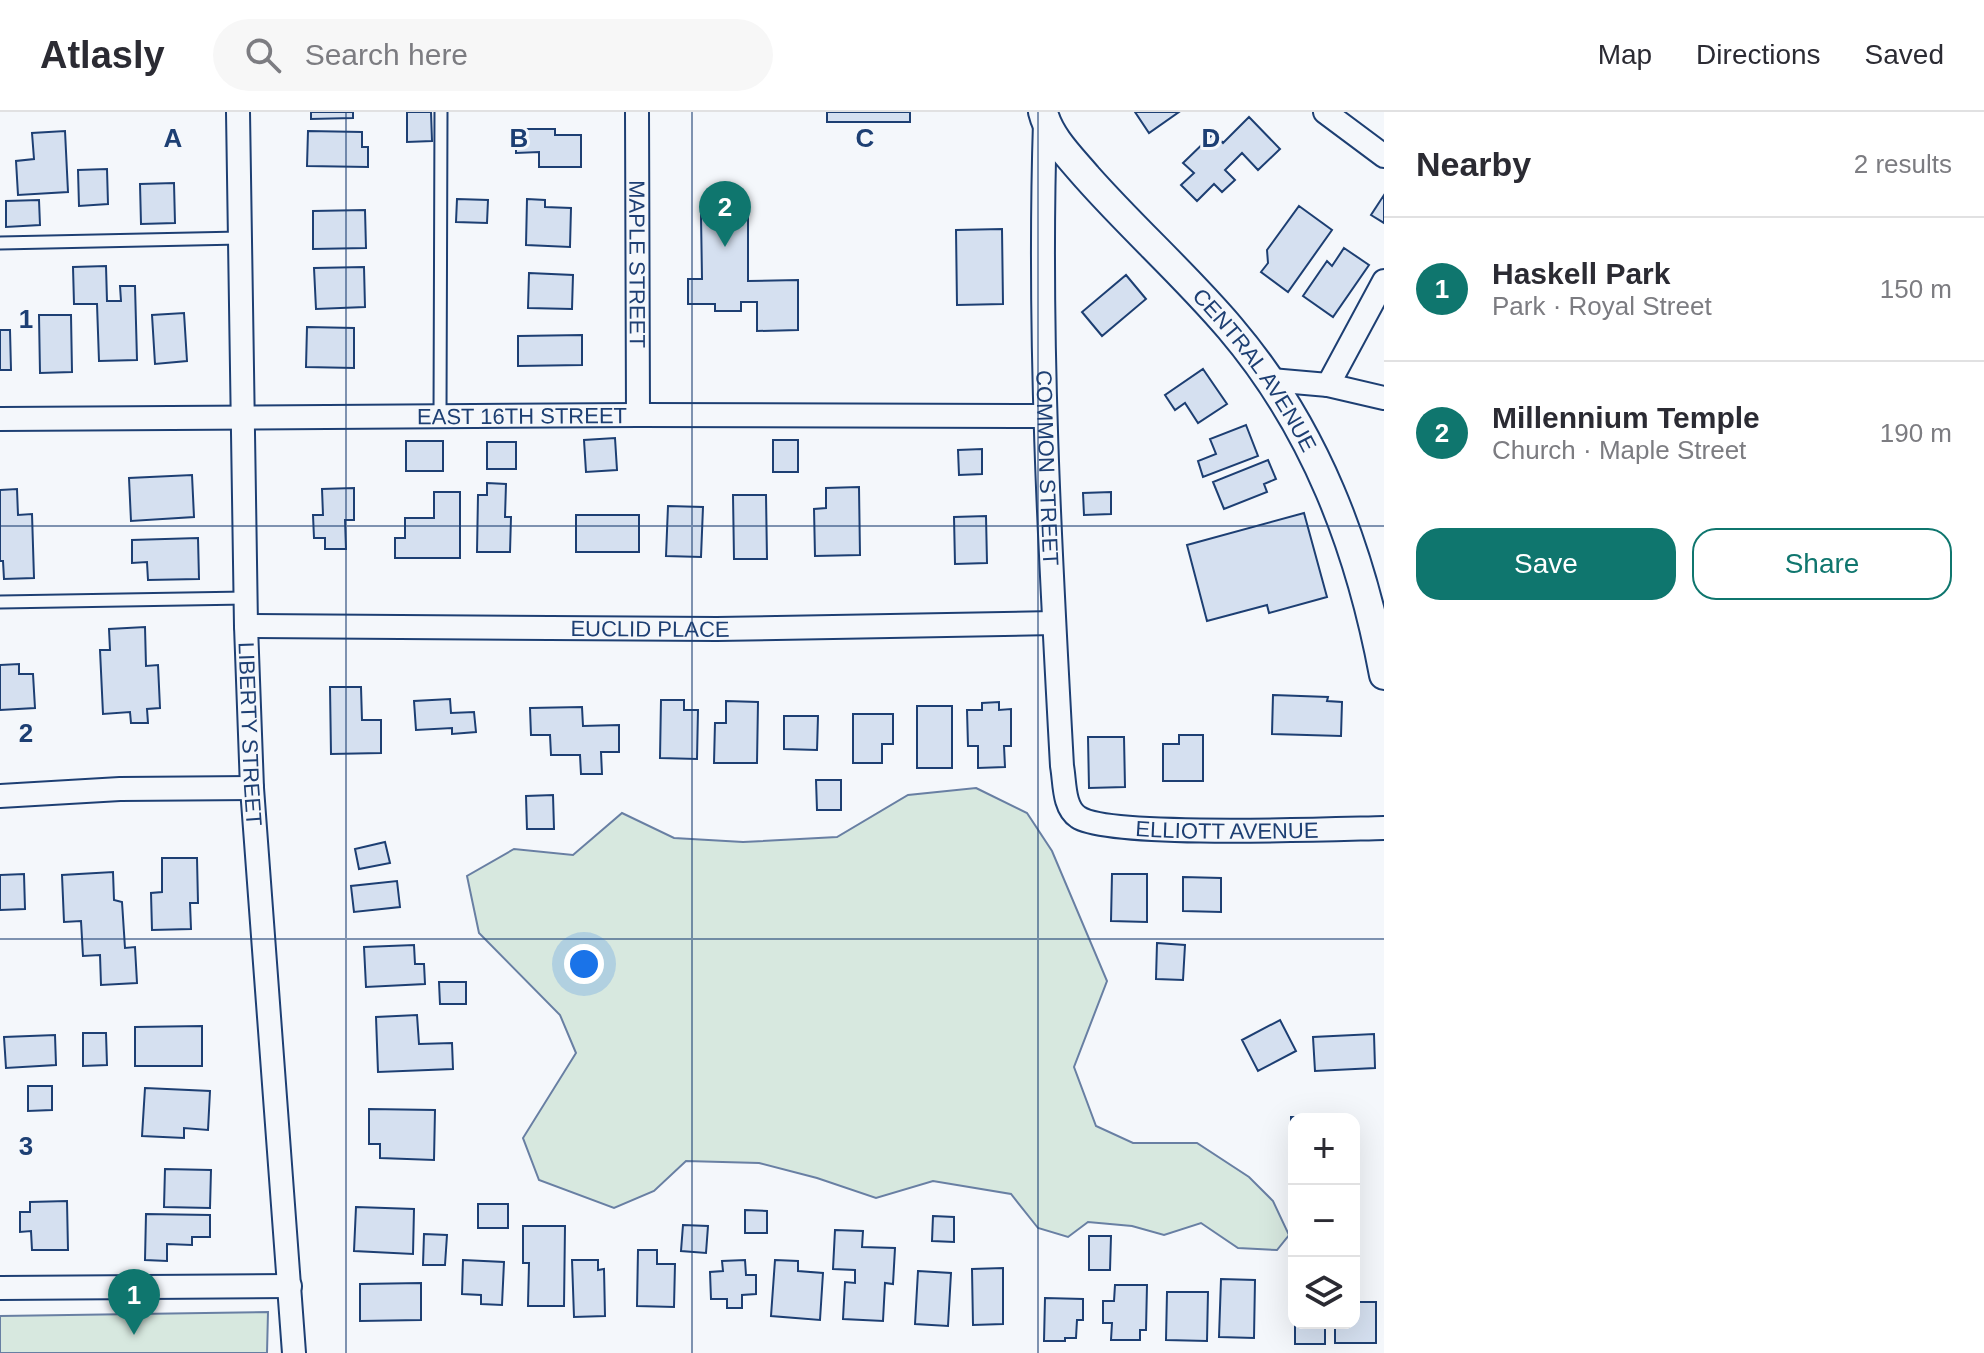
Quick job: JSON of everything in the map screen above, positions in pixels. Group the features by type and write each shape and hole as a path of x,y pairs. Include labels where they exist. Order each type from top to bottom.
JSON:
{"street":[{"name":"LIBERTY STREET","path":"238,112 246,626 252,788 294,1353"},
{"name":"MAPLE STREET","path":"637,112 638,415"},
{"path":"1325,112 1384,156"},
{"name":"CENTRAL AVENUE","path":"1044,117 1065,151 1102,194 1227,324 1271,380 1301,429 1345,524 1363,579 1384,675"},
{"name":"COMMON STREET","path":"1044,117 1044,416 1062,766 1072,813"},
{"path":"1328,385 1384,281"},
{"path":"1271,380 1328,385 1384,398"},
{"name":"EAST 16TH STREET","path":"0,419 1044,416"},
{"name":"EUCLID PLACE","path":"246,626 717,629 1054,623"},
{"path":"0,796 120,789 252,788"},
{"name":"ELLIOTT AVENUE","path":"1072,813 1091,824 1111,827 1384,828"},
{"path":"0,1288 290,1286"}],"lane":[{"path":"440,416 441,112"},
{"path":"0,243 240,238"},
{"path":"0,602 246,598"}],"shaded area":[{"path":"976,788 1027,813 1052,851 1107,981 1074,1067 1096,1126 1133,1143 1197,1143 1249,1177 1273,1201 1288,1233 1277,1250 1238,1248 1201,1223 1164,1235 1132,1226 1088,1222 1068,1237 1038,1228 1011,1194 933,1181 876,1198 759,1163 686,1161 654,1191 614,1208 539,1180 523,1138 576,1053 560,1015 479,933 467,876 514,849 573,855 622,813 674,838 743,842 837,837 908,795"},
{"path":"268,1312 267,1353 0,1353 0,1316"}],"building":[{"path":"311,112 353,112 353,118 311,119"},
{"path":"407,112 431,112 432,141 407,142"},
{"path":"827,112 910,112 910,122 827,122"},
{"path":"1135,112 1179,112 1149,133"},
{"path":"1249,117 1280,149 1258,170 1242,153 1225,170 1235,180 1222,192 1214,184 1197,201 1181,185 1194,173 1183,163 1214,133 1223,143"},
{"path":"516,129 555,129 555,135 581,135 581,167 539,167 539,152 516,153"},
{"path":"65,131 68,192 18,195 16,161 34,159 32,133"},
{"path":"308,131 362,132 362,147 368,147 368,167 307,166"},
{"path":"107,169 108,204 79,206 78,170"},
{"path":"174,183 175,223 141,224 140,184"},
{"path":"1384,195 1384,223 1371,215"},
{"path":"457,199 488,200 487,223 456,222"},
{"path":"527,199 545,200 545,207 571,208 570,247 526,245"},
{"path":"39,200 40,225 6,227 6,201"},
{"path":"1299,206 1332,230 1288,292 1261,272 1268,263 1267,250"},
{"path":"365,210 366,248 313,249 313,211"},
{"path":"701,215 748,215 748,281 798,280 798,330 757,331 757,302 741,302 741,311 715,311 715,304 688,304 688,279 702,279"},
{"path":"1002,229 1003,304 957,305 956,230"},
{"path":"1344,248 1369,265 1333,317 1303,296 1327,261 1332,266"},
{"path":"106,266 107,301 121,301 120,286 135,286 137,360 99,361 97,304 74,304 73,267"},
{"path":"364,267 365,307 316,309 314,268"},
{"path":"529,273 573,275 572,309 528,308"},
{"path":"1126,275 1146,299 1102,336 1082,312"},
{"path":"184,313 187,361 155,364 152,315"},
{"path":"39,315 71,315 72,372 40,373"},
{"path":"307,327 354,328 354,368 306,367"},
{"path":"0,330 10,330 11,370 0,370"},
{"path":"582,335 582,365 518,366 518,336"},
{"path":"1203,369 1227,404 1198,423 1185,403 1175,410 1165,395"},
{"path":"1246,425 1258,456 1203,477 1198,461 1216,454 1210,439"},
{"path":"615,438 617,470 586,472 584,440"},
{"path":"773,440 798,440 798,472 773,472"},
{"path":"406,441 443,441 443,471 406,471"},
{"path":"487,442 516,442 516,469 487,469"},
{"path":"982,449 982,474 959,475 958,450"},
{"path":"1268,460 1276,479 1264,484 1267,492 1224,509 1213,482"},
{"path":"192,475 194,517 131,521 129,478"},
{"path":"487,483 506,484 505,517 511,517 510,552 477,552 478,495 487,495"},
{"path":"859,487 860,555 815,556 814,509 826,508 826,488"},
{"path":"354,488 354,520 345,520 346,549 325,549 325,538 314,538 313,515 323,515 322,489"},
{"path":"17,489 18,515 32,514 34,578 4,579 3,561 0,561 0,490"},
{"path":"434,492 460,492 460,558 395,558 395,538 405,538 405,518 434,518"},
{"path":"1111,492 1111,514 1084,515 1083,493"},
{"path":"733,495 766,495 767,559 734,559"},
{"path":"668,506 703,507 701,557 666,556"},
{"path":"1304,513 1327,597 1269,613 1267,605 1207,621 1187,545"},
{"path":"576,515 639,515 639,552 576,552"},
{"path":"986,516 987,563 955,564 954,517"},
{"path":"198,538 199,579 148,580 147,562 132,563 132,540"},
{"path":"145,627 146,666 158,665 160,708 147,709 148,723 131,723 130,712 103,714 100,650 110,650 109,629"},
{"path":"19,664 19,674 33,674 35,708 0,710 0,665"},
{"path":"330,687 361,687 362,720 381,720 381,753 331,754"},
{"path":"1273,695 1328,697 1327,701 1342,702 1341,736 1272,734"},
{"path":"450,699 451,713 474,712 476,732 452,734 452,728 416,730 414,701"},
{"path":"661,700 684,700 684,710 698,710 697,759 660,758"},
{"path":"726,701 758,702 757,763 714,763 715,723 726,723"},
{"path":"999,702 999,710 1011,709 1011,746 1004,746 1005,767 978,768 978,746 968,746 967,710 982,710 982,703"},
{"path":"917,706 952,706 952,768 917,768"},
{"path":"582,707 583,726 619,725 619,752 601,752 602,774 581,774 580,755 551,755 550,735 531,735 530,708"},
{"path":"853,714 893,714 893,744 882,744 882,763 853,763"},
{"path":"784,716 818,716 817,750 784,749"},
{"path":"1179,735 1203,735 1203,781 1163,781 1163,744 1179,744"},
{"path":"1088,737 1124,737 1125,787 1089,788"},
{"path":"816,780 841,780 841,810 817,810"},
{"path":"553,795 554,829 527,829 526,796"},
{"path":"385,842 390,863 359,869 355,849"},
{"path":"162,858 197,858 198,903 190,903 191,929 152,930 151,893 162,892"},
{"path":"113,872 114,900 122,902 125,948 135,947 137,983 101,985 100,955 83,956 81,921 64,922 62,875"},
{"path":"24,874 25,909 0,910 0,875"},
{"path":"1112,874 1147,874 1147,922 1111,921"},
{"path":"1183,877 1221,878 1221,912 1183,911"},
{"path":"397,881 400,907 354,912 351,886"},
{"path":"1157,943 1185,945 1183,980 1156,979"},
{"path":"414,945 415,964 424,964 425,984 366,987 364,947"},
{"path":"439,982 466,982 466,1004 440,1004"},
{"path":"417,1015 419,1044 452,1043 453,1069 378,1072 376,1017"},
{"path":"1280,1020 1296,1051 1258,1071 1242,1040"},
{"path":"202,1026 202,1066 135,1066 135,1027"},
{"path":"83,1033 106,1033 107,1065 83,1066"},
{"path":"1374,1034 1375,1068 1315,1071 1313,1037"},
{"path":"55,1035 56,1065 6,1068 4,1037"},
{"path":"28,1086 52,1086 52,1110 28,1111"},
{"path":"145,1088 210,1091 208,1130 184,1128 184,1138 142,1136"},
{"path":"369,1109 435,1110 434,1160 380,1158 380,1144 369,1144"},
{"path":"165,1169 211,1170 210,1208 164,1207"},
{"path":"67,1201 68,1250 32,1250 31,1231 20,1232 20,1212 30,1212 30,1202"},
{"path":"478,1204 508,1204 508,1228 478,1228"},
{"path":"356,1207 414,1209 413,1254 354,1251"},
{"path":"745,1210 767,1211 767,1233 745,1233"},
{"path":"146,1214 210,1215 210,1237 192,1237 192,1245 167,1244 167,1261 145,1260"},
{"path":"933,1216 954,1217 954,1242 932,1241"},
{"path":"683,1225 708,1226 706,1253 681,1251"},
{"path":"523,1226 565,1226 564,1306 528,1306 529,1263 523,1263"},
{"path":"835,1230 863,1231 862,1247 895,1248 893,1284 885,1283 883,1321 843,1319 845,1282 855,1283 855,1270 833,1269"},
{"path":"424,1234 447,1235 445,1265 423,1265"},
{"path":"1089,1236 1111,1236 1110,1270 1089,1270"},
{"path":"638,1250 657,1250 657,1264 675,1264 674,1307 637,1306"},
{"path":"463,1260 504,1262 502,1305 481,1304 481,1295 462,1294"},
{"path":"572,1260 598,1260 598,1270 604,1269 605,1316 574,1317"},
{"path":"745,1260 746,1275 756,1275 756,1294 742,1295 742,1308 727,1308 727,1299 711,1299 710,1272 723,1271 722,1261"},
{"path":"775,1260 798,1261 798,1271 823,1273 820,1320 771,1316"},
{"path":"1003,1268 1003,1324 973,1325 972,1269"},
{"path":"918,1271 951,1273 948,1326 915,1324"},
{"path":"1221,1279 1255,1280 1254,1338 1219,1337"},
{"path":"421,1283 421,1320 360,1321 360,1284"},
{"path":"1115,1285 1147,1285 1146,1330 1140,1330 1140,1340 1111,1340 1112,1323 1103,1323 1103,1301 1114,1301"},
{"path":"1167,1292 1208,1292 1207,1341 1166,1340"},
{"path":"1045,1298 1083,1299 1083,1320 1077,1320 1076,1338 1044,1341"},
{"path":"1360,1302 1376,1302 1376,1343 1335,1343 1335,1329 1360,1329"},
{"path":"1295,1329 1325,1329 1325,1344 1295,1344"}],"place":[{"name":"Millennium Temple","path":"725,247"},
{"name":"Haskell Park","path":"134,1335"}]}
